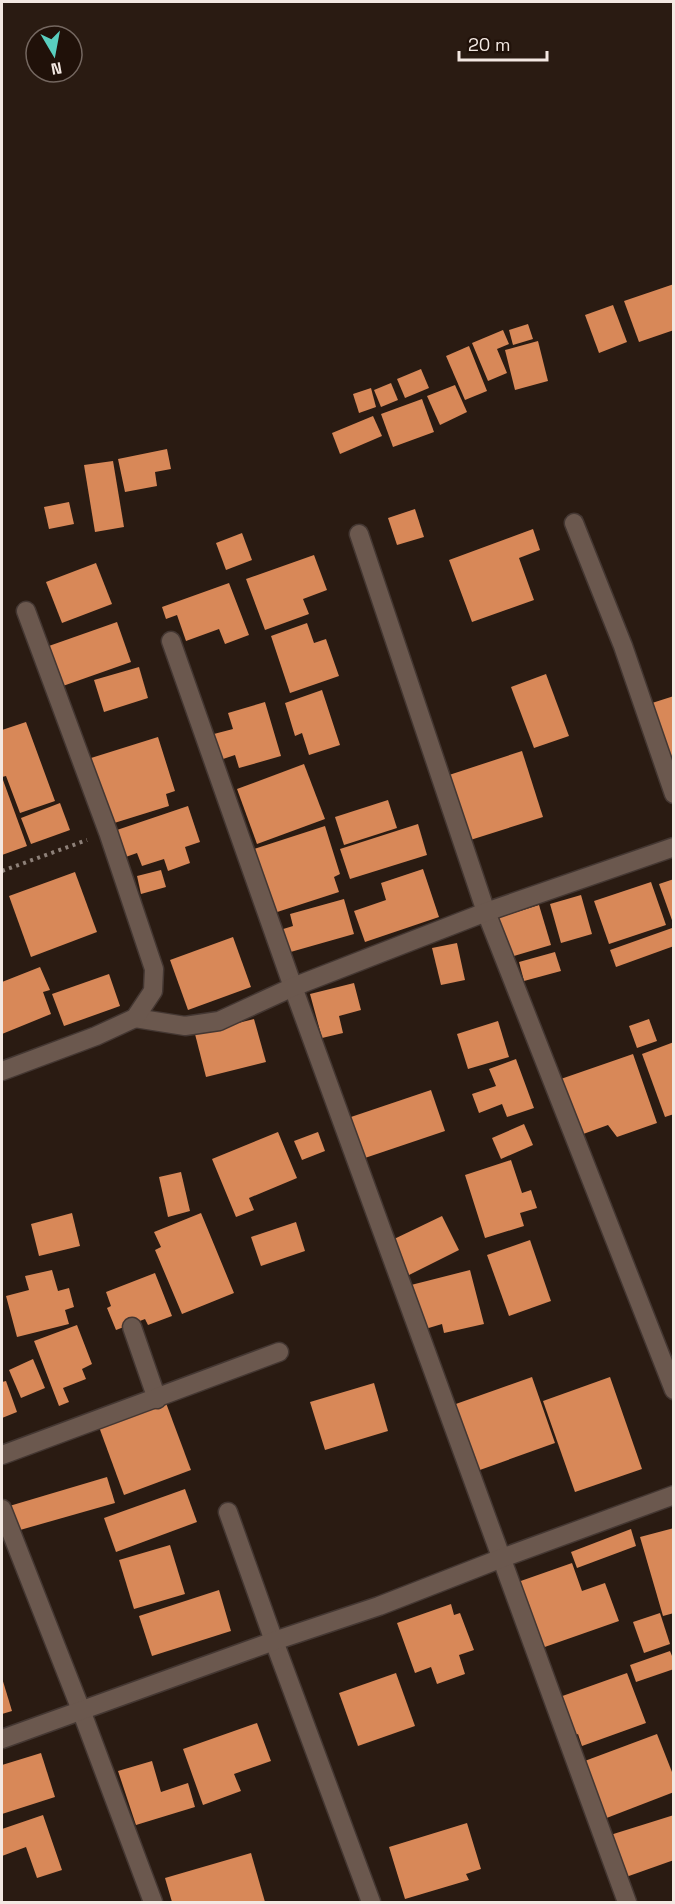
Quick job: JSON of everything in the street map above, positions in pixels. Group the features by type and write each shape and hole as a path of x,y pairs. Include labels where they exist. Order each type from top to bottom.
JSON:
{"street":[{"path":"574,523 623,646 674,794"},
{"path":"359,534 486,912 674,1390"},
{"path":"2,1071 96,1036 135,1018 153,991 154,969 108,832 26,611"},
{"path":"171,641 293,987 627,1902"},
{"path":"135,1018 184,1026 219,1021 293,987 486,912 674,848"},
{"path":"132,1327 157,1399"},
{"path":"2,1455 279,1352"},
{"path":"2,1738 379,1606 674,1495"},
{"path":"2,1509 153,1902"},
{"path":"228,1512 371,1902"}],"path":[{"path":"2,872 108,832"}],"building":[{"path":"674,284 674,330 639,342 624,301"},
{"path":"613,305 627,342 599,353 585,315"},
{"path":"528,324 533,339 513,345 509,330"},
{"path":"503,330 509,344 497,349 507,373 488,381 472,343"},
{"path":"538,341 548,381 515,390 505,350"},
{"path":"469,346 487,391 465,400 446,356"},
{"path":"421,369 429,388 405,398 397,379"},
{"path":"391,383 398,400 381,407 374,390"},
{"path":"455,385 467,412 440,425 427,396"},
{"path":"371,388 376,407 359,413 353,394"},
{"path":"422,399 434,432 393,447 381,414"},
{"path":"373,416 382,436 340,454 332,433"},
{"path":"167,449 171,469 155,472 157,486 125,492 118,459"},
{"path":"113,461 124,527 95,532 84,465"},
{"path":"69,502 74,524 49,529 44,507"},
{"path":"415,509 424,537 397,545 388,518"},
{"path":"533,529 540,550 519,558 534,600 472,622 449,560"},
{"path":"242,533 252,560 226,570 216,543"},
{"path":"314,555 327,590 303,599 309,614 265,630 246,579"},
{"path":"96,563 112,604 62,623 46,582"},
{"path":"229,583 249,635 225,644 219,629 186,641 177,615 166,619 162,607"},
{"path":"117,622 131,662 60,687 46,647"},
{"path":"307,623 314,643 326,639 339,676 290,693 271,636"},
{"path":"139,667 148,698 104,712 94,680"},
{"path":"546,674 569,736 534,748 511,687"},
{"path":"322,690 340,745 309,755 302,733 295,736 285,703"},
{"path":"674,696 674,764 671,765 652,703"},
{"path":"265,702 281,756 239,768 235,755 217,761 210,735 233,729 228,713"},
{"path":"26,722 55,801 20,813 6,776 2,777 2,730"},
{"path":"158,737 175,791 166,794 169,806 111,824 91,758"},
{"path":"522,751 543,817 464,842 443,777"},
{"path":"304,764 325,819 257,844 237,789"},
{"path":"2,781 27,846 2,855"},
{"path":"388,800 397,828 344,845 335,817"},
{"path":"60,803 70,830 31,844 21,818"},
{"path":"188,806 200,842 185,847 190,863 168,871 164,859 142,866 137,853 120,859 111,832"},
{"path":"418,824 427,855 350,879 340,849"},
{"path":"325,826 340,874 334,877 339,892 271,914 251,850"},
{"path":"423,869 439,917 365,942 354,911 386,900 381,883"},
{"path":"161,870 166,887 141,894 137,876"},
{"path":"75,872 97,932 31,957 9,896"},
{"path":"674,879 674,923 673,923 659,884"},
{"path":"651,882 666,925 609,944 594,901"},
{"path":"581,895 592,934 561,943 550,904"},
{"path":"344,899 354,934 287,953 280,930 293,926 290,914"},
{"path":"539,905 551,945 507,958 495,919"},
{"path":"672,928 674,946 616,967 610,950"},
{"path":"233,937 251,987 188,1010 170,960"},
{"path":"457,943 465,980 441,985 432,948"},
{"path":"555,952 561,971 524,981 519,962"},
{"path":"40,967 50,990 43,992 51,1014 2,1034 2,982"},
{"path":"109,974 120,1006 64,1026 52,994"},
{"path":"354,983 361,1010 339,1016 343,1033 322,1038 310,994"},
{"path":"254,1019 266,1062 206,1077 195,1034"},
{"path":"649,1019 657,1041 637,1048 629,1026"},
{"path":"498,1021 509,1057 468,1069 457,1034"},
{"path":"674,1042 674,1114 665,1117 642,1054"},
{"path":"633,1054 657,1123 617,1137 608,1125 575,1137 555,1081"},
{"path":"516,1059 534,1108 507,1117 502,1104 479,1113 472,1094 496,1086 489,1069"},
{"path":"431,1090 445,1131 359,1160 345,1119"},
{"path":"524,1124 533,1145 501,1159 492,1138"},
{"path":"278,1132 297,1178 249,1198 254,1210 236,1217 212,1159"},
{"path":"318,1132 325,1151 302,1160 294,1141"},
{"path":"511,1160 522,1193 531,1190 537,1208 520,1213 524,1226 485,1238 465,1175"},
{"path":"181,1172 190,1211 168,1217 159,1177"},
{"path":"72,1213 80,1246 39,1256 31,1224"},
{"path":"201,1213 234,1293 182,1314 155,1250 161,1247 154,1232"},
{"path":"442,1216 459,1250 409,1275 392,1240"},
{"path":"296,1222 305,1251 261,1266 251,1237"},
{"path":"530,1240 551,1301 509,1316 487,1255"},
{"path":"52,1270 58,1291 69,1288 74,1307 65,1310 69,1324 17,1337 6,1296 29,1290 25,1276"},
{"path":"470,1270 484,1324 444,1333 442,1324 422,1330 411,1285"},
{"path":"155,1273 172,1316 148,1325 145,1319 116,1330 107,1308 111,1306 106,1292"},
{"path":"77,1325 92,1364 82,1369 86,1379 63,1388 69,1402 59,1406 34,1341"},
{"path":"33,1359 45,1388 21,1398 9,1370"},
{"path":"532,1377 555,1443 477,1471 453,1405"},
{"path":"610,1377 642,1469 575,1492 543,1401"},
{"path":"6,1381 17,1412 2,1418 2,1382"},
{"path":"374,1383 388,1431 325,1450 310,1402"},
{"path":"166,1403 191,1470 124,1495 99,1427"},
{"path":"107,1477 115,1503 13,1532 6,1507"},
{"path":"185,1489 197,1522 116,1552 104,1518"},
{"path":"674,1528 674,1613 663,1616 640,1537"},
{"path":"631,1529 636,1546 577,1568 571,1552"},
{"path":"170,1545 185,1594 134,1609 119,1560"},
{"path":"572,1563 582,1591 605,1583 619,1621 539,1649 515,1583"},
{"path":"219,1590 231,1631 152,1656 139,1616"},
{"path":"451,1604 454,1615 460,1613 474,1650 459,1655 465,1674 437,1684 431,1667 415,1673 397,1623"},
{"path":"660,1613 670,1644 644,1653 633,1622"},
{"path":"670,1651 674,1669 636,1682 630,1665"},
{"path":"396,1673 415,1726 358,1746 339,1693"},
{"path":"627,1673 646,1723 582,1746 578,1734 569,1738 554,1699"},
{"path":"2,1678 12,1711 2,1714"},
{"path":"257,1723 271,1761 234,1774 241,1791 203,1805 183,1749"},
{"path":"657,1734 674,1777 674,1792 604,1819 582,1762"},
{"path":"41,1753 55,1797 2,1814 2,1765"},
{"path":"152,1761 161,1792 188,1783 195,1807 136,1825 118,1771"},
{"path":"43,1815 62,1870 37,1878 26,1847 2,1856 2,1829"},
{"path":"674,1815 674,1860 626,1877 607,1836"},
{"path":"467,1823 481,1869 466,1874 469,1880 405,1899 389,1847"},
{"path":"251,1853 265,1902 172,1902 165,1878"}]}
